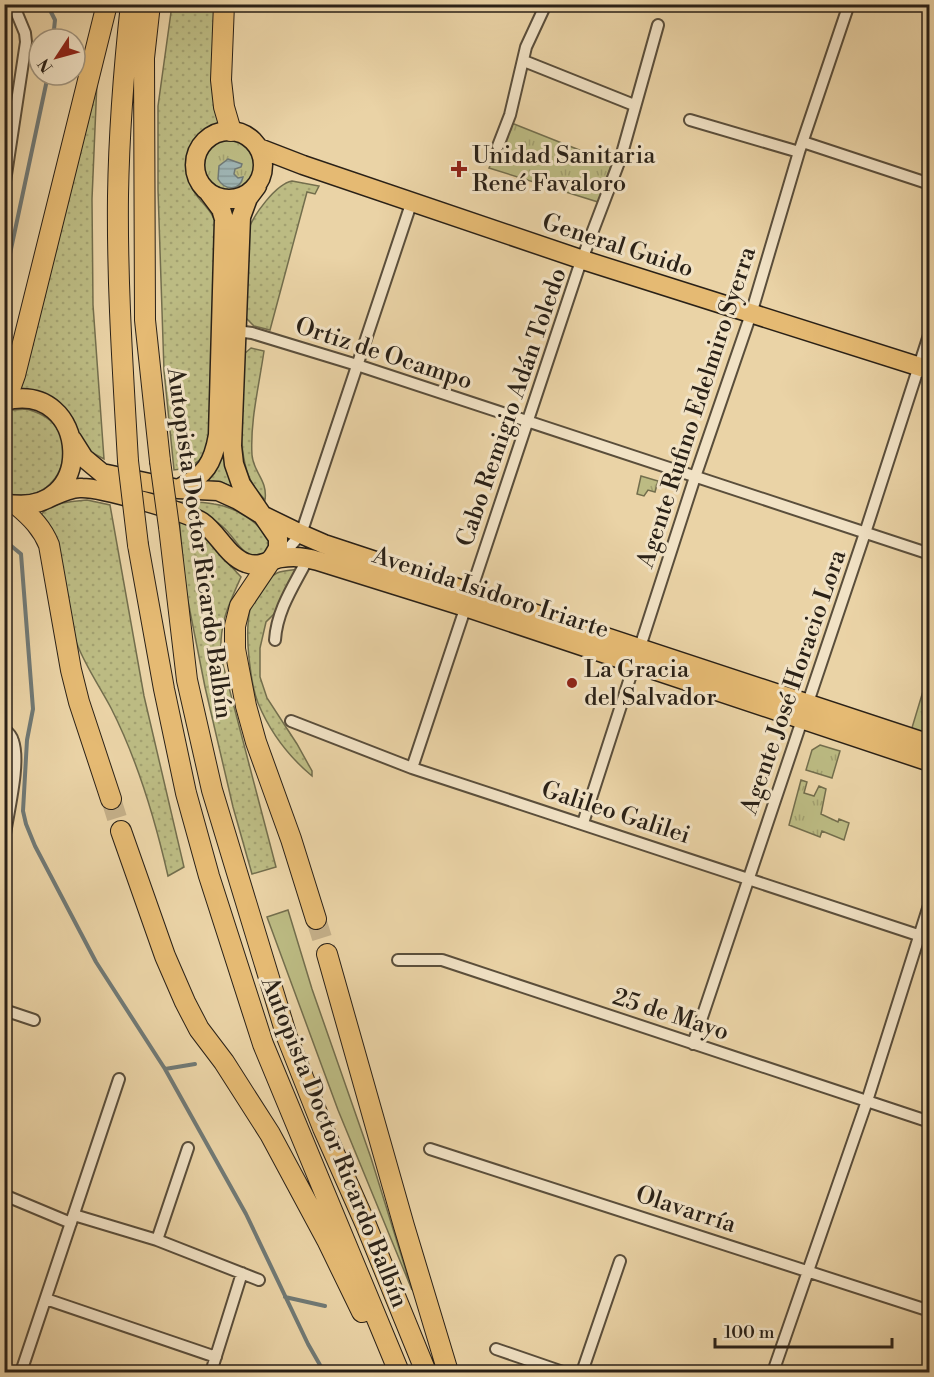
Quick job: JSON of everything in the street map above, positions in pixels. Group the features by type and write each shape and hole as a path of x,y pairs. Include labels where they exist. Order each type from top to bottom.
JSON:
{"highway":[{"path":"4,396 10,389 15,375 107,4"},
{"name":"Autopista Doctor Ricardo Balbín","path":"131,4 124,65 118,196 121,330 128,461 138,545 169,712 186,793 209,876 263,1044 399,1372"},
{"name":"Autopista Doctor Ricardo Balbín","path":"150,4 144,58 145,320 187,680 212,790 287,1037 426,1372"},
{"path":"224,4 221,86 231,131"},
{"path":"11,505 33,518 49,545 71,670 79,702 111,799"},
{"path":"275,559 240,606 235,626 235,649 246,706 256,742 291,839 316,919"},
{"path":"122,831 165,956 185,1002 199,1029 224,1062 270,1134 327,1240 392,1372"},
{"path":"327,954 400,1215 448,1372"}],"main road":[{"path":"178,489 203,474 216,450 224,219 220,209 202,185 195,164 197,153 210,136 231,131 242,133 259,148 263,168 248,198 242,217 233,455 241,484 278,538 275,559"},
{"name":"General Guido","path":"259,148 583,260 924,368"},
{"path":"209,193 229,199 239,198 256,186"},
{"name":"Avenida Isidoro Iriarte","path":"4,401 29,399 44,404 61,419 84,458 102,473 178,489 218,492 238,500 301,534 317,554"},
{"path":"47,499 61,488 70,473 74,456 72,439"},
{"name":"Avenida Isidoro Iriarte","path":"11,505 33,504 81,487 109,492 192,517 212,531 242,562 254,565 275,559 317,554 468,599 805,712 930,762"},
{"name":"Avenida Isidoro Iriarte","path":"805,712 930,744"}],"street":[{"path":"4,188 26,42 25,33 13,4"},
{"path":"498,146 510,115 526,47 546,4"},
{"name":"Agente Rufino Edelmiro Syerra","path":"583,823 695,477 751,314 801,147 849,4"},
{"name":"Cabo Remigio Adán Toledo","path":"412,768 527,421 621,158 658,25"},
{"path":"524,60 634,105"},
{"path":"690,120 801,147 930,184"},
{"path":"275,559 301,534 412,201"},
{"name":"Ortiz de Ocampo","path":"236,331 252,333 357,365 930,554"},
{"name":"Agente José Horacio Lora","path":"693,1044 865,533 924,368 930,332"},
{"path":"275,640 279,613 317,554"},
{"name":"Galileo Galilei","path":"291,721 412,768 930,939"},
{"path":"4,729 13,741 15,758 4,841"},
{"path":"773,1372 867,1101 930,902"},
{"name":"25 de Mayo","path":"398,960 442,960 930,1122"},
{"path":"4,1010 34,1020"},
{"path":"21,1372 119,1079"},
{"path":"157,1240 188,1148"},
{"name":"Olavarría","path":"430,1149 930,1311"},
{"path":"4,1195 72,1219 157,1240 259,1280"},
{"path":"582,1372 620,1261"},
{"path":"211,1372 242,1273"},
{"path":"45,1299 216,1357"},
{"path":"496,1349 563,1372"}],"green space":[{"path":"172,5 220,5 219,118 217,126 196,142 190,156 188,171 195,193 211,213 217,228 212,427 204,457 188,468 174,470 164,371 158,190 158,106"},
{"path":"98,58 92,199 93,305 104,459 87,450 80,441 16,391"},
{"path":"509,122 612,163 598,202 489,168"},
{"path":"222,137 234,137 249,145 257,160 257,172 249,187 234,195 222,195 207,187 199,172 199,160 207,145"},
{"path":"292,181 319,186 315,194 307,192 270,330 254,326 246,318 248,231 272,194"},
{"path":"251,348 264,351 254,416 252,455 264,487 265,500 253,485 243,456 241,403 244,354"},
{"path":"27,409 52,422 63,444 63,457 55,479 46,487 36,493 9,495 5,493 4,412"},
{"path":"224,436 237,489 221,482 205,481"},
{"path":"641,476 658,481 655,492 648,490 644,496 637,494"},
{"path":"87,500 110,505 144,696 184,867 168,876 151,812 121,728 85,661 71,628 40,517 48,508 67,502"},
{"path":"166,501 214,504 239,512 254,522 266,535 270,543 267,553 256,558 250,555 216,521 196,511"},
{"path":"179,516 192,524 241,577 228,606 223,625 221,657 276,867 252,874 233,807 205,687 185,586"},
{"path":"300,569 278,610 266,622 260,648 260,677 267,698 297,744 312,771 312,776 280,743 263,714 253,686 248,646 250,610 259,589 266,580 277,573"},
{"path":"924,688 929,691 929,738 911,731"},
{"path":"820,745 840,751 832,778 806,770 812,750"},
{"path":"801,780 807,782 804,793 814,796 819,786 826,789 821,814 838,822 839,819 849,823 844,840 822,831 820,837 789,825"},
{"path":"288,910 312,989 371,1158 412,1290 338,1110 267,917"}],"water":[{"path":"228,159 242,164 241,167 235,169 234,174 238,178 243,177 241,182 232,188 224,185 218,179 219,166"}],"waterway":[{"path":"47,4 55,20 54,27"},
{"path":"4,282 45,87"},
{"path":"4,540 21,554 33,709 27,740 23,811 26,824 35,846 96,962 165,1069 246,1214 308,1344 324,1372"},
{"path":"165,1069 195,1064"},
{"path":"285,1297 325,1306"}],"tunnel":[{"path":"111,799 121,831"},
{"path":"316,919 327,954"}],"place":[{"name":"Unidad Sanitaria René Favaloro","path":"459,169"},
{"name":"La Gracia del Salvador","path":"572,683"}]}
